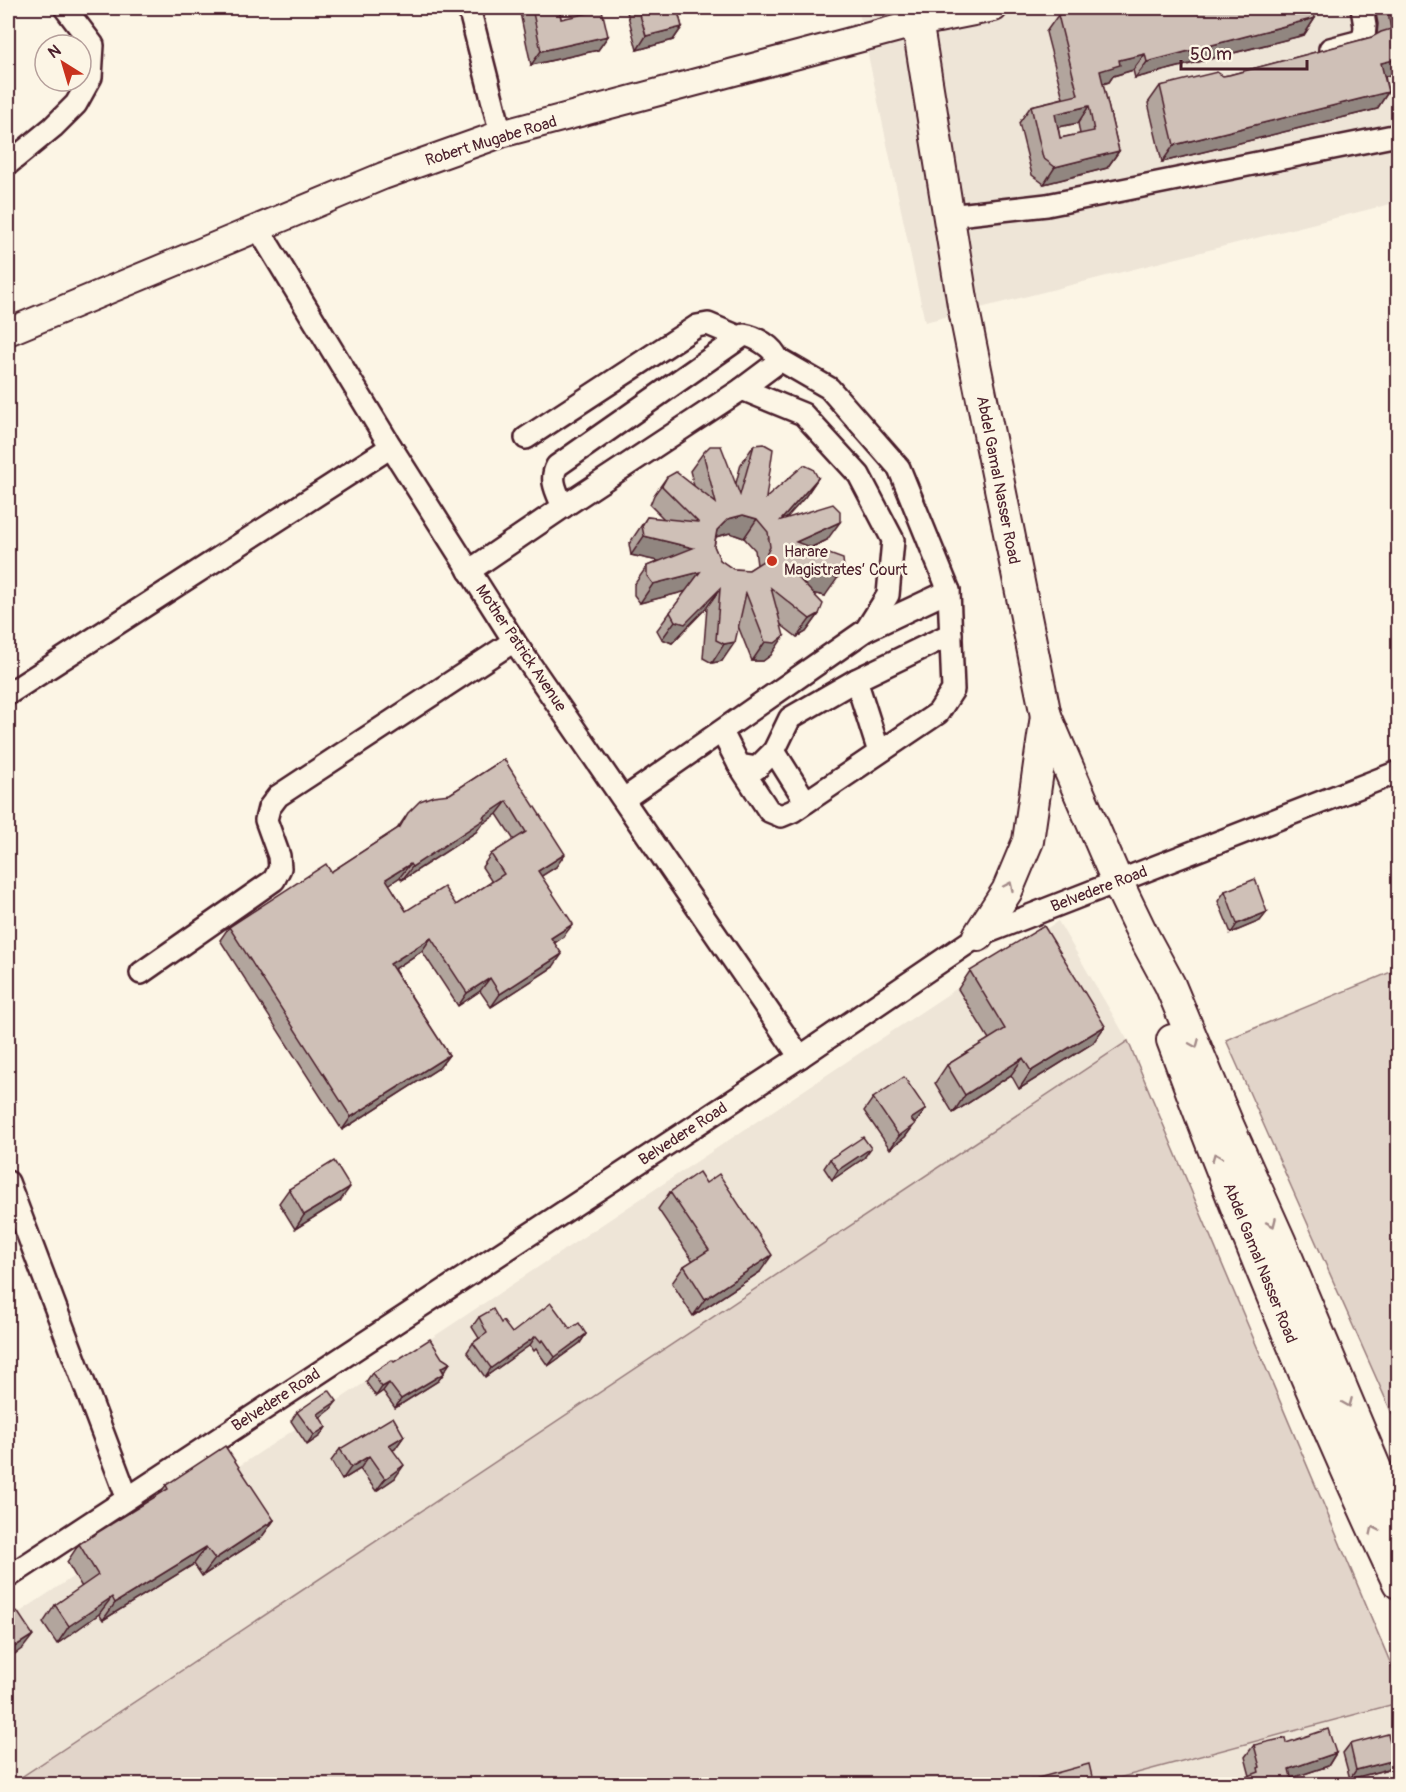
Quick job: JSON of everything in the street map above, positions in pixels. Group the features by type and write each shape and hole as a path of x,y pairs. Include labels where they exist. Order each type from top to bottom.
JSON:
{"highway":[{"name":"Abdel Gamal Nasser Road","path":"916,15 963,305 1046,716 1118,881 1170,986 1398,1521"},
{"path":"978,936 1007,891 1028,842 1046,716"},
{"name":"Abdel Gamal Nasser Road","path":"1143,935 1155,994 1208,1136 1318,1404 1398,1582"}],"main road":[{"name":"Robert Mugabe Road","path":"8,332 382,176 501,135 916,15 994,8"}],"street":[{"path":"8,164 53,127 75,104 90,77 93,45 65,8"},
{"path":"470,8 501,135"},
{"path":"1313,54 1356,42 1364,37 1362,8"},
{"path":"948,216 1047,205 1398,135"},
{"name":"Mother Patrick Avenue","path":"258,228 391,447 514,641 800,1058"},
{"path":"526,438 697,326 708,324 739,337"},
{"path":"563,507 553,482 553,473 557,465 744,334 752,336 775,352 777,358 829,387 899,468 949,591 953,690 938,713 806,802 781,816 769,811 739,765 722,732"},
{"path":"469,571 742,389 774,364 777,358"},
{"path":"742,389 803,414 859,475 893,540 888,595 866,630"},
{"path":"8,694 391,447"},
{"path":"624,799 866,630 949,591"},
{"path":"739,765 757,768 774,751 790,718 856,680 951,634"},
{"path":"141,973 274,880 280,868 279,856 266,820 269,808 279,796 514,641"},
{"path":"856,680 879,752"},
{"path":"774,751 806,802"},
{"name":"Belvedere Road","path":"8,1576 800,1058 978,936 1398,772"},
{"path":"8,1182 127,1497"}],"shaded area":[{"path":"858,8 1398,8 1398,202 925,322"},
{"path":"1058,921 1128,1041 8,1784 8,1620"},
{"path":"1398,969 1398,1427 1226,1040"},
{"path":"1128,1041 1398,1681 1398,1703 1096,1784 11,1784"},
{"path":"1398,1703 1398,1784 1096,1784"}],"building":[{"path":"532,8 559,8 561,19 602,10 608,36 541,51"},
{"path":"638,8 677,8 682,27 646,36"},
{"path":"1087,8 1313,8 1315,18 1147,62 1145,54 1119,60 1120,65 1100,71 1119,151 1055,167 1043,158 1031,106 1078,95 1058,15","holes":["1089,106 1094,131 1060,138 1055,114"]},
{"path":"1389,8 1398,8 1398,59 1381,63 1388,92 1174,145 1160,86 1217,72 1223,76 1229,75 1372,37 1391,29"},
{"path":"764,444 773,449 766,498 804,465 813,469 818,478 781,520 833,504 840,511 840,522 796,542 843,559 844,569 838,578 787,566 823,604 819,614 810,619 771,588 784,636 775,643 765,642 746,593 735,642 724,644 716,640 720,589 685,624 675,621 670,612 700,572 653,584 647,576 647,566 693,548 644,536 642,526 647,517 698,522 662,486 667,477 676,472 716,503 703,453 710,446 721,446 740,495 754,445","holes":["743,515 757,519 768,532 770,547 763,561 749,570 733,569 720,560 714,546 717,530 728,519"]},
{"path":"504,759 565,854 538,871 573,924 551,938 562,954 500,994 490,978 467,993 431,938 390,964 449,1055 351,1117 229,927 326,864 331,872 400,827 408,813 420,801 433,796 450,794","holes":["507,801 526,832 491,854 504,874 456,905 444,887 406,911 386,879 410,864 412,867 485,819 483,817"]},
{"path":"1255,879 1267,912 1237,924 1225,891"},
{"path":"1044,926 1105,1026 1031,1071 1023,1058 965,1095 947,1065 1005,1029 970,971"},
{"path":"904,1077 926,1109 911,1119 915,1124 899,1136 873,1098"},
{"path":"863,1137 871,1148 838,1170 830,1159"},
{"path":"334,1161 350,1187 304,1215 289,1189"},
{"path":"699,1172 706,1183 719,1174 772,1255 705,1299 684,1266 709,1250 670,1192"},
{"path":"551,1303 570,1329 579,1323 586,1334 555,1357 543,1340 541,1342 536,1336 491,1368 473,1343 487,1333 479,1317 493,1309 501,1323 503,1321 512,1333"},
{"path":"430,1339 442,1358 450,1363 441,1368 444,1373 401,1399 389,1383 382,1387 372,1373"},
{"path":"329,1390 337,1401 318,1414 326,1427 314,1435 297,1412"},
{"path":"393,1417 404,1436 389,1445 404,1465 385,1479 369,1456 351,1467 340,1449"},
{"path":"225,1446 274,1520 215,1559 206,1547 115,1603 112,1597 69,1626 55,1605 98,1575 79,1544 168,1489 166,1485"},
{"path":"17,1611 33,1635 8,1651 8,1618"},
{"path":"1328,1729 1336,1753 1289,1769 1293,1785 1225,1785 1259,1772 1260,1767 1254,1745 1285,1738 1286,1743"},
{"path":"1388,1734 1395,1760 1356,1770 1350,1744"},
{"path":"1089,1764 1094,1785 1013,1785"}],"place":[{"name":"Harare Magistrates’ Court","path":"772,561"}]}
